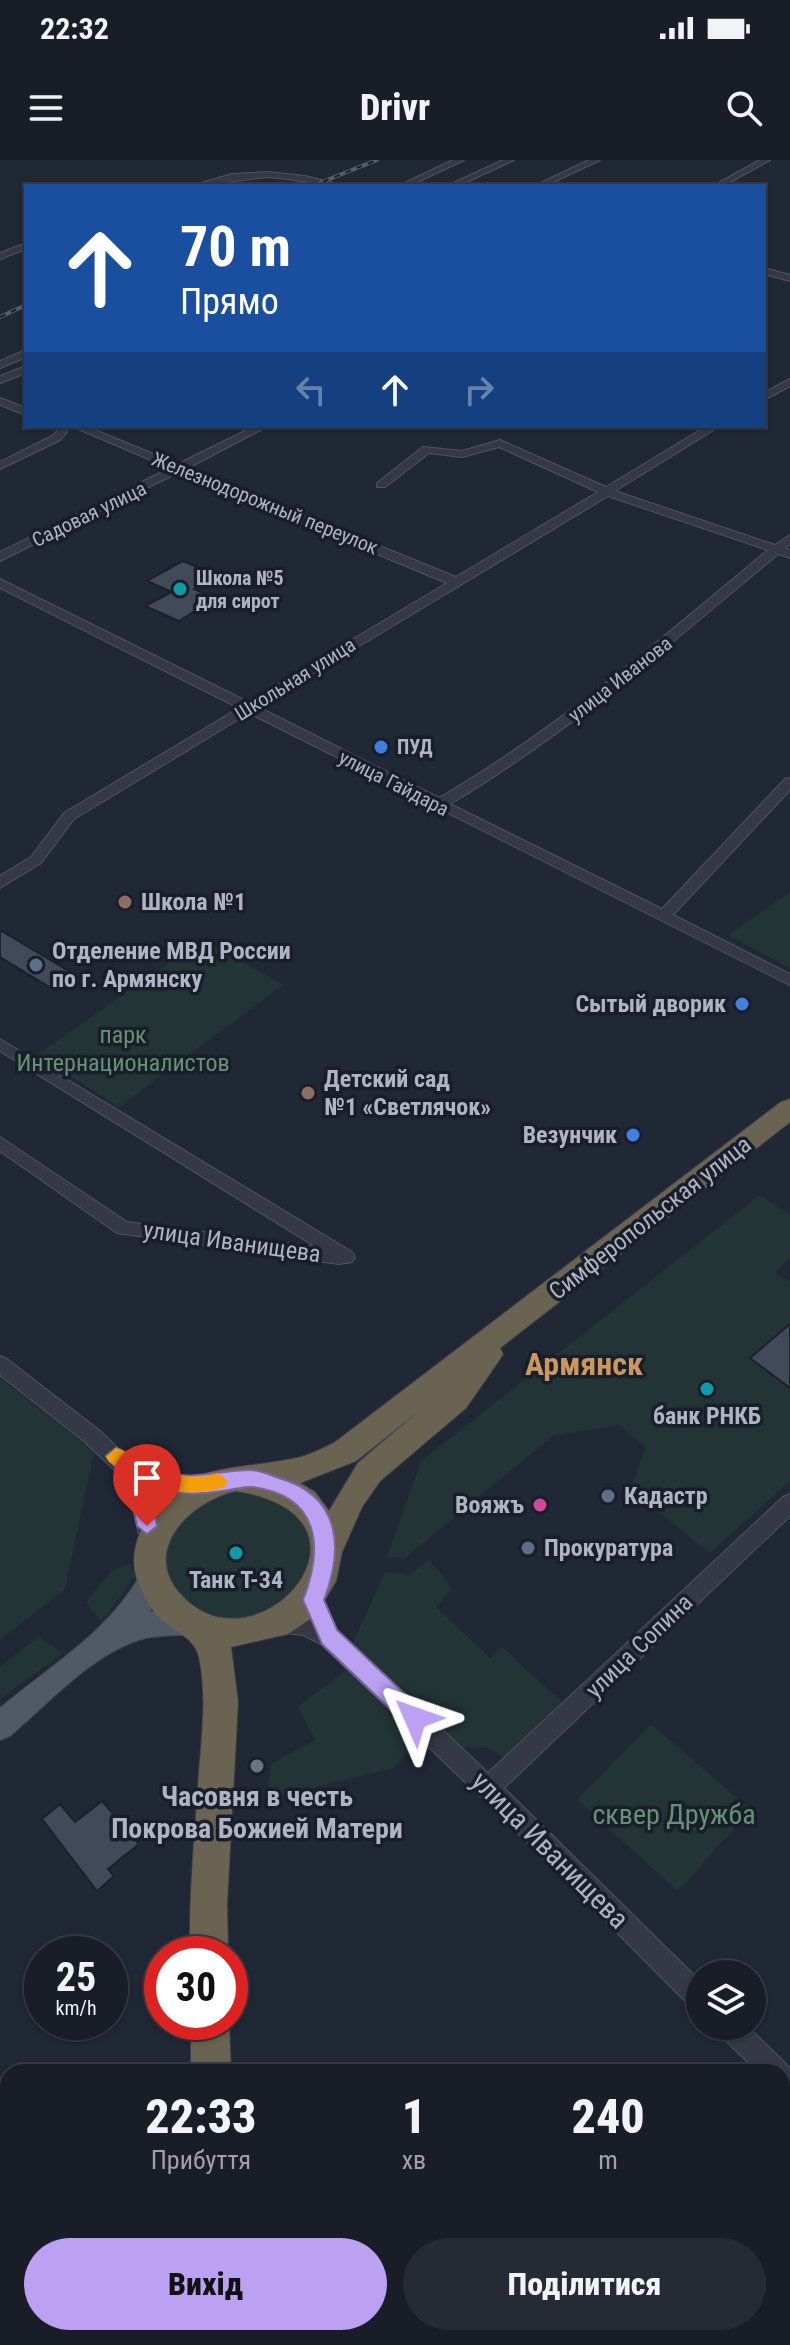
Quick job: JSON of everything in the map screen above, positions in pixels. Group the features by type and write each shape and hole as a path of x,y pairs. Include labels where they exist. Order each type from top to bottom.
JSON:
{"highway":[{"name":"Симферопольская улица","path":"252,1478 306,1469 345,1452 790,1108"},
{"name":"Симферопольская улица","path":"328,1548 349,1500 369,1472 455,1399 510,1327"},
{"path":"209,1936 221,1702 215,1649 194,1623 167,1603 152,1566 156,1532 167,1513 205,1485 252,1478 282,1486 307,1502 318,1516 328,1548 326,1569 317,1589 291,1615 270,1626 240,1653 221,1702"},
{"path":"194,1623 231,1632 270,1626"},
{"path":"210,2040 211,2064"}],"main road":[{"path":"0,1726 106,1643 141,1602 152,1566"},
{"path":"106,1643 151,1623 194,1623"}],"street":[{"path":"407,184 461,160 492,168"},
{"path":"456,184 510,160"},
{"path":"542,184 596,160"},
{"path":"721,184 766,160"},
{"path":"202,184 234,175 260,174 305,177 334,184"},
{"path":"0,256 24,247"},
{"path":"766,272 790,278"},
{"path":"0,365 24,354"},
{"path":"0,380 24,370"},
{"path":"767,393 790,382"},
{"path":"0,401 24,411"},
{"path":"0,466 56,438 62,432 61,428"},
{"name":"Железнодорожный переулок","path":"81,428 454,581"},
{"name":"Садовая улица","path":"0,557 259,428"},
{"name":"Школьная улица","path":"0,883 36,860 69,816 712,428"},
{"path":"381,485 427,449 462,454 500,443 605,491 784,552"},
{"name":"улица Иванова","path":"438,805 489,775 590,704 784,552 790,538"},
{"name":"улица Гайдара","path":"0,583 790,980"},
{"path":"664,916 790,782"},
{"name":"улица Иванищева","path":"0,1044 346,1257 123,1228 0,1143"},
{"path":"0,1364 116,1456 160,1481 205,1485"},
{"path":"116,1456 137,1479 152,1566"},
{"name":"улица Сопина","path":"488,1788 790,1503"},
{"name":"улица Иванищева","path":"317,1589 316,1611 329,1637"},
{"name":"улица Иванищева","path":"270,1626 304,1626 329,1637 488,1788 686,1984"},
{"path":"743,2040 768,2064"}],"green space":[{"path":"790,892 790,968 728,935"},
{"name":"парк Интернационалистов","path":"203,939 283,985 119,1107 37,1055"},
{"path":"760,1195 790,1215 790,1258 775,1272 790,1282 790,1481 710,1553 630,1489 646,1447 619,1425 554,1435 405,1558 387,1557 421,1461"},
{"path":"0,1378 94,1452 65,1589 0,1640"},
{"path":"247,1490 270,1494 306,1520 315,1561 291,1601 244,1621 218,1620 177,1596 166,1576 163,1555 182,1515 223,1492"},
{"path":"429,1559 452,1589 436,1607 490,1658 502,1647 565,1705 506,1758 487,1748 459,1747 352,1645 385,1572 410,1575"},
{"path":"130,1564 135,1576 101,1622 86,1602 112,1570"},
{"path":"38,1637 63,1653 0,1699 0,1667"},
{"path":"346,1670 418,1740 394,1768 266,1799 271,1764 315,1740 298,1707"},
{"name":"сквер Дружба","path":"651,1724 751,1810 678,1891 577,1800"}],"building":[{"name":"Школа №5 для сирот","path":"183,561 218,576 194,589 216,598 179,621 145,606 172,592 147,581"},
{"name":"Отделение МВД России по г. Армянску","path":"0,930 72,973 51,988 0,957"},
{"path":"790,1324 790,1388 750,1358"},
{"path":"102,1801 139,1844 108,1869 114,1876 97,1891 42,1819 60,1804 75,1822"}],"railway":[{"path":"317,184 377,160"},
{"path":"0,317 24,306"}],"slow traffic":[{"path":"116,1457 160,1481 205,1485 218,1481"}],"place":[{"name":"Школа №5 для сирот","path":"180,589"},
{"name":"ПУД","path":"381,747"},
{"name":"Школа №1","path":"125,902"},
{"name":"Отделение МВД России по г. Армянску","path":"36,965"},
{"name":"Сытый дворик","path":"742,1004"},
{"name":"Детский сад №1 «Светлячок»","path":"308,1093"},
{"name":"Везунчик","path":"633,1135"},
{"name":"банк РНКБ","path":"707,1389"},
{"name":"Кадастр","path":"608,1496"},
{"name":"Вояжъ","path":"540,1505"},
{"name":"Прокуратура","path":"528,1548"},
{"name":"Танк Т-34","path":"236,1553"},
{"name":"Часовня в честь Покрова Божией Матери","path":"257,1766"}],"district":[{"name":"Армянск","path":"584,1364"}],"route":[{"path":"147,1526 144,1498 137,1479 116,1456 160,1481 205,1485 252,1478 291,1490 307,1502 325,1532 328,1548 326,1569 314,1600 329,1637 415,1718"}]}
